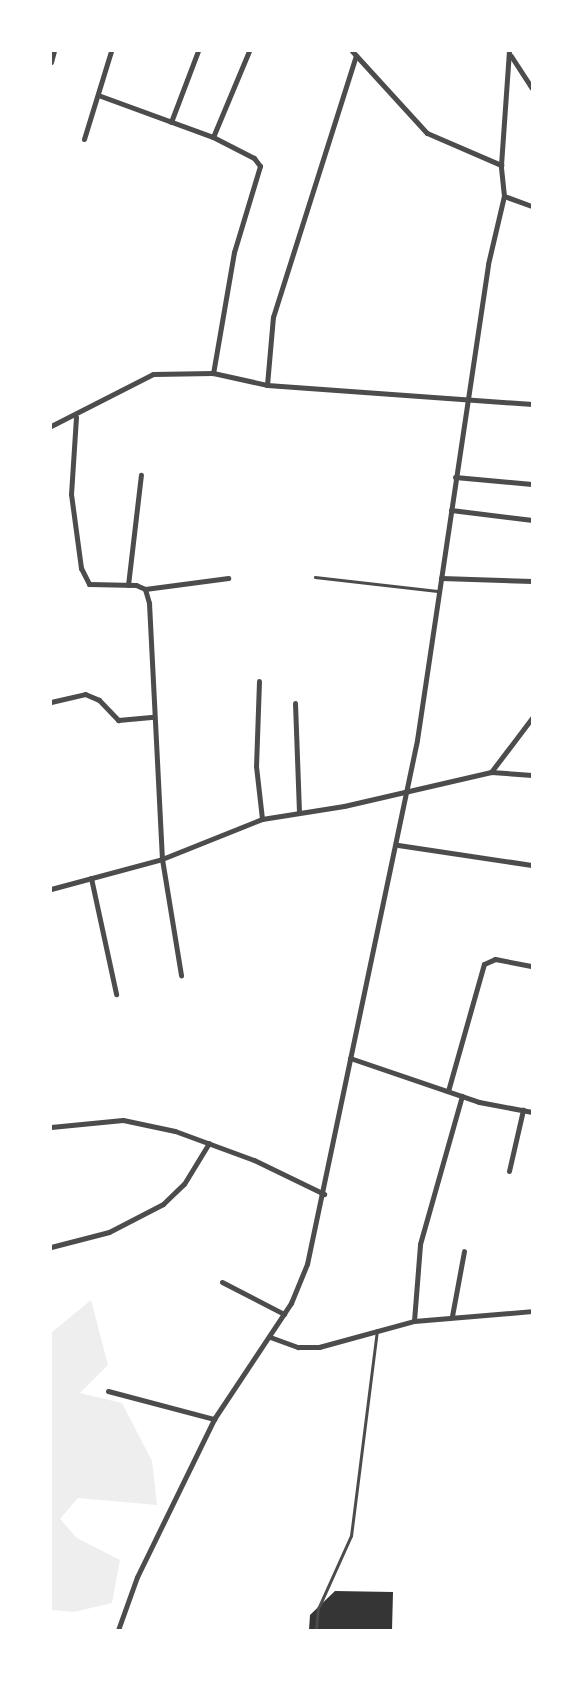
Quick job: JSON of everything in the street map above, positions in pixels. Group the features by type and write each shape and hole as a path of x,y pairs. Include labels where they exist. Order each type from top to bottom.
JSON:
{"street":[{"path":"51,62 54,51"},
{"path":"84,139 111,51"},
{"path":"171,122 198,51"},
{"path":"213,137 249,51"},
{"path":"354,53 427,133 501,165"},
{"path":"267,385 273,317 354,53"},
{"path":"118,1630 137,1577 214,1419 284,1314 307,1264 408,789 488,264 504,196 501,165 510,54"},
{"path":"510,54 532,88"},
{"path":"98,95 213,137 254,158 261,172 234,252 213,373"},
{"path":"504,196 532,206"},
{"path":"51,426 76,416 153,374 213,373 267,385 469,397 532,404"},
{"path":"76,416 71,494 81,568 89,584 128,585 145,589 228,578"},
{"path":"128,585 141,475"},
{"path":"456,477 532,484"},
{"path":"451,510 532,520"},
{"path":"441,578 532,581"},
{"path":"145,589 162,859 181,975"},
{"path":"259,681 256,766 262,819"},
{"path":"51,702 85,694 99,700 118,720 154,717"},
{"path":"295,704 299,811"},
{"path":"491,772 532,718"},
{"path":"51,889 162,859 262,819 491,772 532,775"},
{"path":"398,845 532,864"},
{"path":"91,878 116,994"},
{"path":"449,1091 484,964 495,959 532,965"},
{"path":"350,1058 462,1096 532,1112"},
{"path":"414,1321 420,1244 462,1096"},
{"path":"509,1171 523,1110"},
{"path":"51,1127 123,1120 209,1143 324,1194"},
{"path":"51,1247 109,1233 163,1204 184,1184 209,1143"},
{"path":"452,1316 464,1251"},
{"path":"222,1282 284,1314"},
{"path":"270,1337 307,1349 414,1321 532,1311"},
{"path":"108,1391 214,1419"}],"lane":[{"path":"316,576 439,591"},
{"path":"316,1630 318,1609 351,1536 377,1330"}],"shaded area":[{"path":"91,1300 108,1365 80,1393 122,1403 152,1461 157,1505 78,1498 60,1519 77,1538 120,1560 112,1603 74,1612 51,1610 51,1333"}],"building":[{"path":"335,1591 393,1592 392,1630 309,1630 310,1615"}]}
